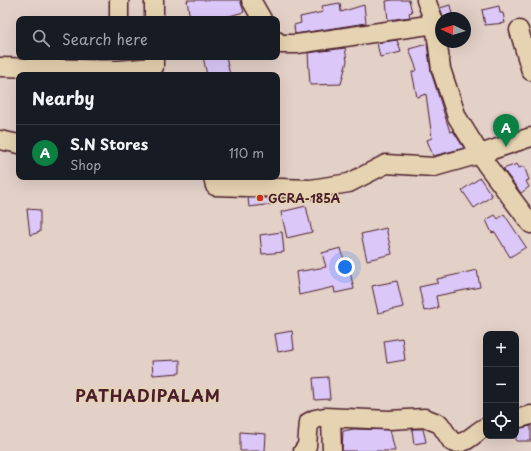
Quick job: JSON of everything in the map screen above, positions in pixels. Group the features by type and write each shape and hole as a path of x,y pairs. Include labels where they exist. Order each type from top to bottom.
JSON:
{"street":[{"path":"119,0 119,16"},
{"path":"154,0 154,16"},
{"path":"251,0 260,16"},
{"path":"280,44 296,44 435,24 426,0"},
{"path":"519,30 531,71"},
{"path":"438,48 441,69 457,117 480,154 531,224"},
{"path":"0,67 118,63 154,67 154,60"},
{"path":"213,180 215,186 311,189 349,183 386,164 434,167 531,137"},
{"path":"0,140 16,143"},
{"path":"519,418 531,415"},
{"path":"303,451 307,446 309,422 315,418 388,420 426,418 440,424 452,442 456,443 469,439 483,429"},
{"path":"331,418 332,451"}],"building":[{"path":"187,0 240,0 244,12 229,16 190,16"},
{"path":"409,0 412,12 409,13 410,17 388,20 386,1"},
{"path":"340,3 341,12 364,5 366,23 295,34 294,25 301,23 300,17 323,12 322,6"},
{"path":"450,5 452,12 442,12 440,8"},
{"path":"499,6 500,13 503,13 505,23 485,25 482,10"},
{"path":"397,40 401,52 380,57 377,43"},
{"path":"427,44 431,72 450,132 453,131 464,148 433,156 427,140 432,138 426,94 417,97 412,72 417,70 409,49"},
{"path":"345,48 347,61 341,84 310,85 308,53"},
{"path":"204,60 227,60 229,72 206,72"},
{"path":"517,164 519,168 524,166 529,180 526,181 529,187 521,193 503,169"},
{"path":"480,178 492,196 474,208 462,190"},
{"path":"248,198 272,198 273,204 249,207"},
{"path":"306,206 312,232 287,238 281,212"},
{"path":"27,209 40,210 40,232 30,235"},
{"path":"504,214 526,247 510,257 495,232 492,233 486,220 495,215 498,219"},
{"path":"386,228 392,254 367,260 361,234"},
{"path":"282,232 284,252 262,254 260,235"},
{"path":"341,248 347,273 350,272 354,289 335,293 334,287 299,295 296,272 326,267 322,253"},
{"path":"477,270 480,287 436,296 438,308 424,311 419,287 438,283 437,279"},
{"path":"397,281 403,307 378,313 372,286"},
{"path":"292,331 294,349 278,352 275,334"},
{"path":"402,338 405,360 387,363 384,341"},
{"path":"180,360 180,373 153,375 152,361"},
{"path":"328,377 330,399 315,400 313,378"},
{"path":"531,426 531,441 516,441 516,439 519,439 519,428"},
{"path":"354,429 390,430 395,451 342,451 343,431"},
{"path":"412,429 423,429 426,442 414,444"},
{"path":"240,432 266,434 265,451 240,451"}],"place":[{"name":"S.N Stores","path":"506,147"},
{"name":"GCRA-185A","path":"260,198"}],"district":[{"name":"PATHADIPALAM","path":"148,395"}]}
